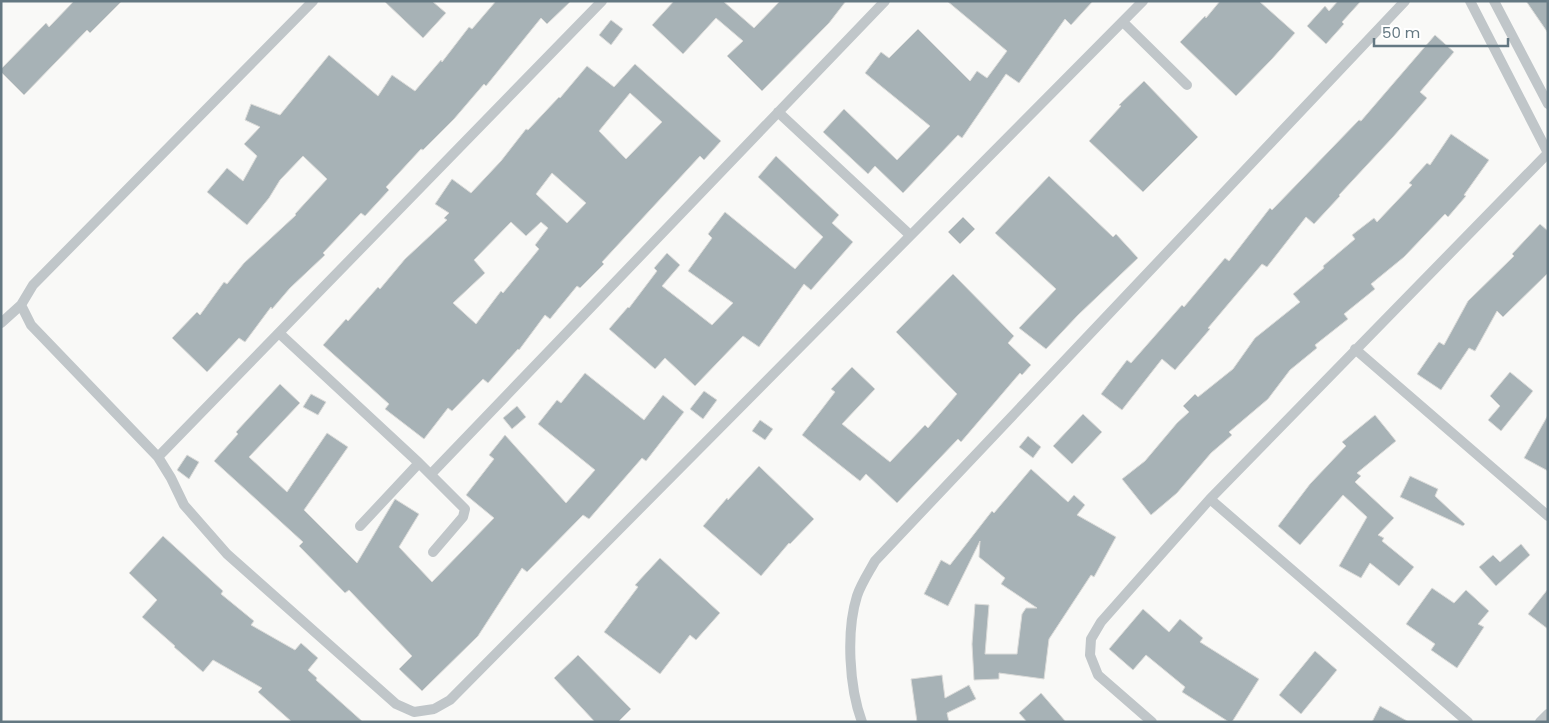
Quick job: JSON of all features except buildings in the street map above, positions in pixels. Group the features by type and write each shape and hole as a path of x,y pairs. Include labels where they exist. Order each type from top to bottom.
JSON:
{"lane":[{"path":"1,323 21,305 33,285 313,1"},
{"path":"158,457 602,1"},
{"path":"431,474 885,1"},
{"path":"21,305 31,325 158,457 184,505 227,554 396,704 414,712 434,709 450,700 1143,1"},
{"path":"862,722 851,672 850,632 857,595 875,561 1405,1"},
{"path":"1152,722 1098,674 1090,656 1092,639 1101,622 1210,500 1548,153 1470,1"},
{"path":"1494,1 1548,104"},
{"path":"1123,22 1187,84"},
{"path":"778,112 910,235"},
{"path":"279,333 420,463 465,509 463,517 434,552"},
{"path":"1355,349 1548,516"},
{"path":"360,526 420,463"},
{"path":"1210,500 1468,722"},
{"path":"1540,722 1548,714"}]}
